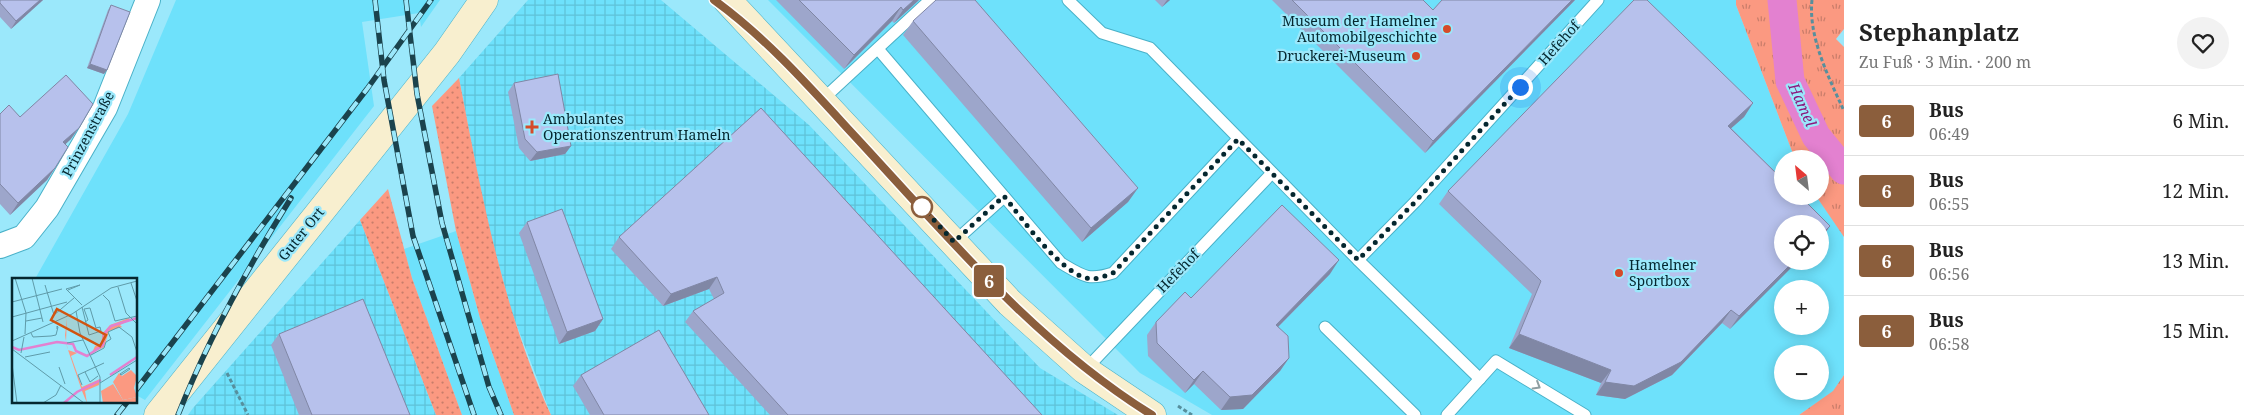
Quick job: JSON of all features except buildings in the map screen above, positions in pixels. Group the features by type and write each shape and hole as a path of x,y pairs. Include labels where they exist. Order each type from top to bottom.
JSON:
{"main road":[{"path":"447,53 484,0"},
{"path":"447,53 503,0"},
{"path":"714,0 747,24"},
{"path":"727,0 747,24 822,100 1010,303 1085,370 1152,415"},
{"name":"Guter Ort","path":"158,415 215,341 447,53"}],"street":[{"name":"Prinzenstraße","path":"0,246 24,237 46,208 105,108 148,0"}],"lane":[{"path":"822,100 930,0"},
{"path":"1068,0 1102,33 1150,48 1358,260 1480,379"},
{"name":"Hefehof","path":"1358,260 1415,202 1598,0"},
{"path":"878,49 1061,263 1084,277 1095,279 1113,273 1238,139"},
{"name":"Hefehof","path":"1085,370 1272,173"},
{"path":"954,242 1004,196"},
{"path":"1325,327 1415,415"},
{"path":"1453,413 1496,361 1586,415"}],"path":[{"path":"1812,0 1811,11 1817,44 1844,111"},
{"path":"215,341 228,376 248,415"}],"shaded area":[{"path":"176,0 440,0 421,27 419,13 362,22 374,106 145,400 138,396 138,278 36,278 128,114"},
{"path":"528,0 661,0 809,125 1040,368 1118,415 551,415 512,313 486,218 459,78"},
{"path":"768,0 1736,0 1736,5 1792,150 1774,150 1774,205 1822,205 1843,234 1844,375 1834,391 1829,394 1829,345 1774,345 1774,400 1821,400 1799,415 1212,415 1140,373"},
{"path":"360,220 436,415 188,415 193,408"},
{"path":"456,231 480,318 514,415 462,415 412,278 404,249"}],"green space":[{"path":"1736,0 1844,0 1844,29 1836,39 1844,47 1844,237 1822,205 1829,205 1829,150 1792,150 1736,5"},
{"path":"459,78 485,207 506,291 519,333 551,415 514,415 480,318 456,231 432,106"},
{"path":"388,189 412,278 462,415 436,415 360,220"},
{"path":"1844,375 1844,415 1799,415 1820,400 1829,400 1829,394"}],"waterway":[{"name":"Hamel","path":"1782,0 1790,81 1816,136 1844,170"}],"railway":[{"path":"375,0 384,80 413,236 474,415"},
{"path":"406,0 417,94 442,223 489,387 501,415"},
{"path":"138,387 367,89 431,0"},
{"path":"178,415 202,359 230,304 259,250 291,198"},
{"path":"117,415 127,402"}],"bus line":[{"name":"6","path":"714,0 747,24 822,100 1010,303 1048,339 1085,370 1121,396 1152,415"}],"place":[{"name":"Museum der Hamelner Automobilgeschichte","path":"1447,29"},
{"name":"Druckerei-Museum","path":"1416,56"},
{"name":"Ambulantes Operationszentrum Hameln","path":"532,127"},
{"name":"Hamelner Sportbox","path":"1619,273"}],"route":[{"path":"922,207 954,242 968,227 1004,196 1061,263 1084,277 1095,279 1113,273 1238,139 1358,260 1415,202 1520,87"}]}
